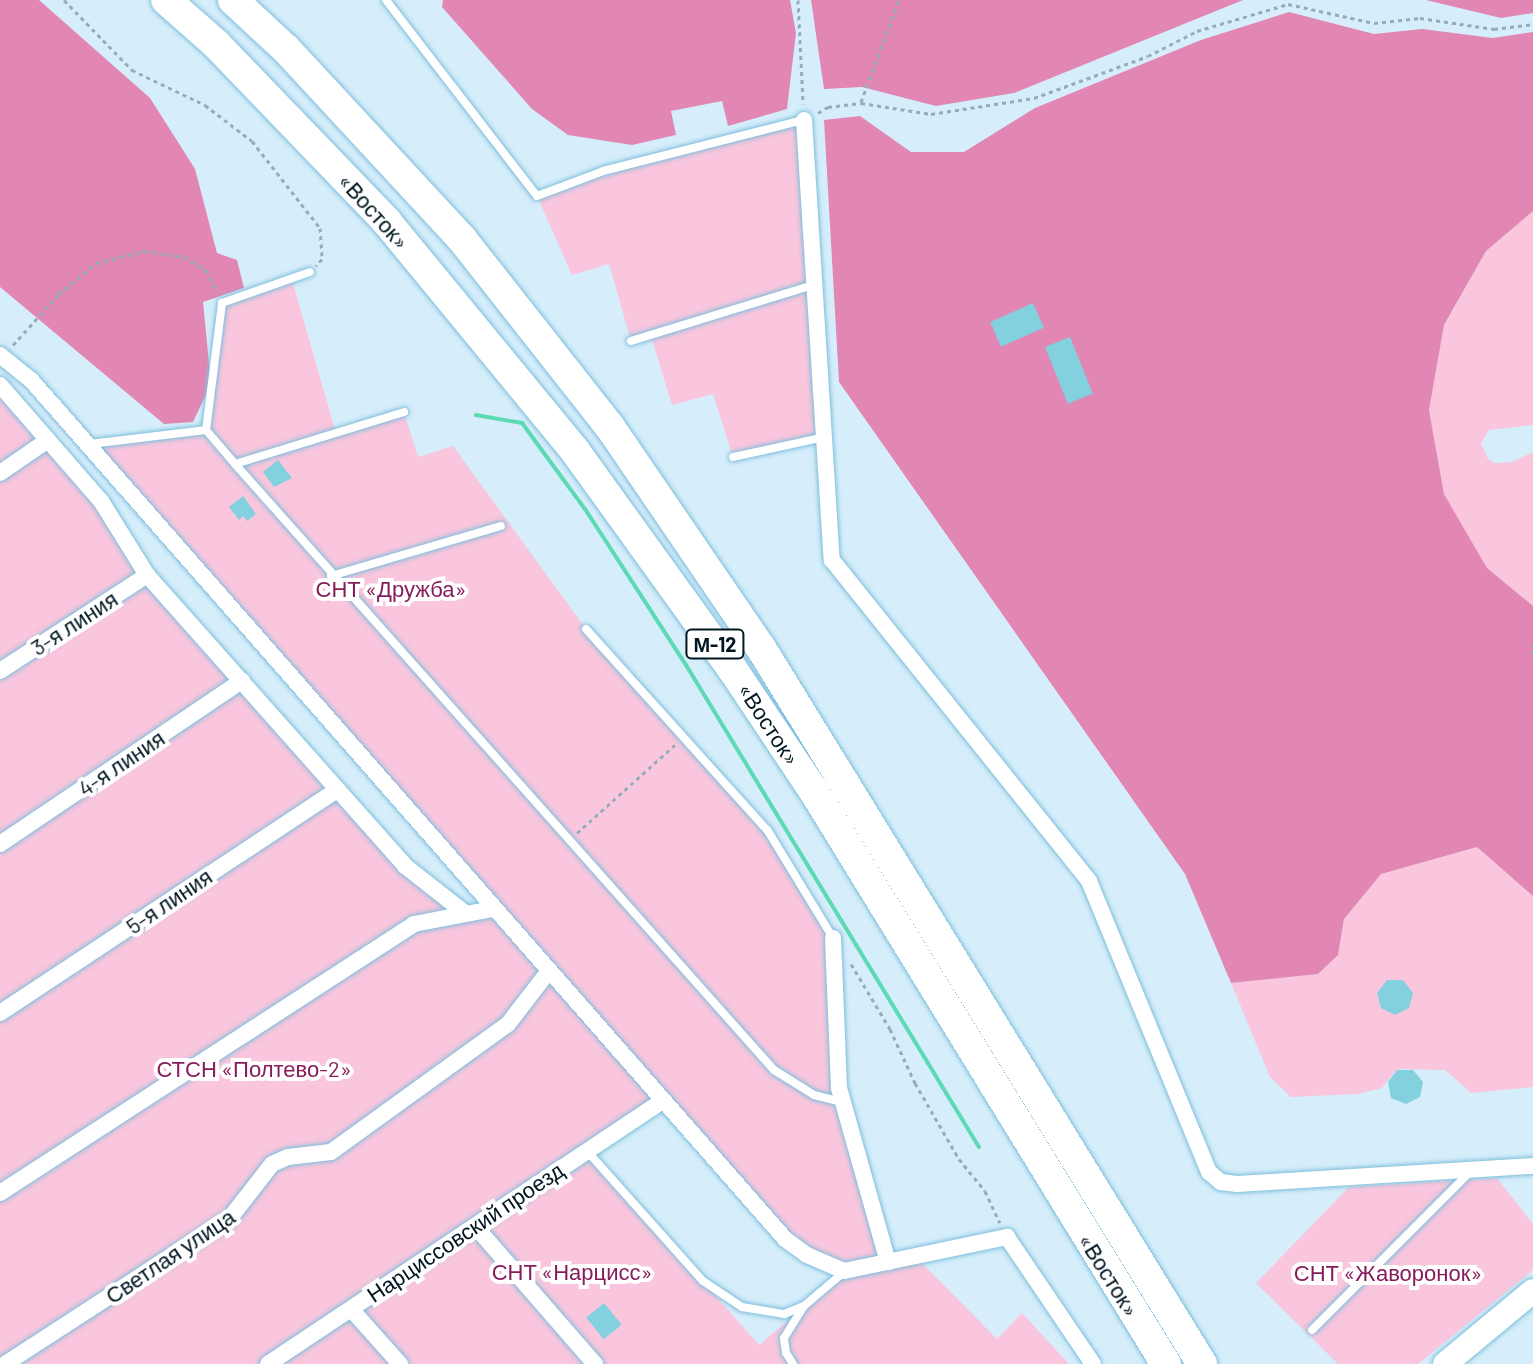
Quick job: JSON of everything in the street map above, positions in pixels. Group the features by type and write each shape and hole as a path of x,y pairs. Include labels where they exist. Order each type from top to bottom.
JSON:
{"highway":[{"name":"«Восток»","path":"166,0 238,66 387,222 610,499 733,670 815,793 1166,1364"},
{"name":"«Восток»","path":"233,0 286,49 462,239 610,427 761,648 1202,1364"}],"street":[{"path":"804,120 832,560 1089,881 1209,1172 1221,1182 1237,1184 1533,1166"},
{"path":"1,356 31,380 492,909 785,1239 807,1255 844,1271 1007,1237 1093,1364"},
{"path":"0,385 101,501 147,575 405,866 465,913"},
{"path":"0,473 48,440"},
{"name":"3-я линия","path":"0,671 147,575"},
{"name":"4-я линия","path":"0,844 242,681"},
{"name":"5-я линия","path":"0,1013 338,789"},
{"path":"0,1193 386,940 414,924 492,909"},
{"path":"833,938 839,1088 888,1262"},
{"name":"Светлая улица","path":"5,1364 230,1218 272,1164 288,1157 331,1152 508,1024 548,972"},
{"name":"Нарциссовский проезд","path":"268,1364 662,1101"},
{"path":"475,1226 595,1364"},
{"path":"1445,1364 1533,1291"},
{"path":"351,1309 400,1364"}],"lane":[{"path":"386,0 537,196 603,171 804,120"},
{"path":"310,272 222,303 206,430 331,576 774,1070 814,1095 843,1102"},
{"path":"631,341 813,285"},
{"path":"235,464 404,412"},
{"path":"85,444 206,430"},
{"path":"733,457 826,437"},
{"path":"331,576 501,526"},
{"path":"586,629 768,831 833,938"},
{"path":"587,1151 703,1281 723,1297 764,1313 784,1314 804,1306"},
{"path":"1312,1330 1472,1169"},
{"path":"793,1364 786,1353 784,1338 804,1306 844,1271"}],"path":[{"path":"64,0 132,70 205,105 252,141 320,228 322,259 310,272"},
{"path":"798,0 804,120 828,107 861,103 931,114 1034,98 1148,56 1197,31 1288,4 1374,23 1420,18 1494,29 1533,24"},
{"path":"861,103 899,0"},
{"path":"1,356 59,294 96,263 145,251 184,257 206,270 222,303"},
{"path":"1533,643 1533,659"},
{"path":"569,841 683,737"},
{"path":"833,938 869,992 915,1083 959,1159 985,1191 1007,1237"}],"green space":[{"path":"804,120 826,437 733,457 713,394 672,405 651,336 631,341 609,264 572,275 537,196 603,171"},
{"path":"1533,211 1533,425 1489,430 1481,443 1488,459 1495,463 1512,462 1533,452 1533,606 1487,568 1444,494 1429,410 1444,326 1486,251"},
{"path":"292,280 336,433 404,412 418,457 453,446 586,629 768,831 833,938 839,1088 888,1261 915,1256 997,1339 1022,1313 1069,1364 0,1364 0,385 19,403 147,575 405,866 465,913 491,909 85,444 205,430 222,303","holes":["663,1101 807,1255 844,1272 759,1345 588,1151"]},
{"path":"1477,847 1533,896 1533,1087 1471,1093 1445,1070 1397,1069 1382,1088 1358,1094 1291,1097 1270,1077 1231,983 1318,974 1338,955 1344,919 1380,874"},
{"name":"СНТ «Жаворонок»","path":"1497,1178 1533,1224 1533,1270 1418,1364 1338,1364 1256,1283 1349,1187"}],"shaded area":[{"path":"0,0 39,0 150,98 195,169 217,253 237,260 244,288 203,302 211,384 193,422 164,424 0,287"},
{"path":"443,0 790,0 796,33 787,109 728,126 722,101 671,111 676,135 632,145 568,135 532,109 442,7"},
{"path":"811,0 1243,0 1014,93 936,106 862,87 824,89"},
{"path":"1426,0 1533,0 1533,13 1501,18"},
{"path":"1289,12 1374,34 1422,29 1493,38 1533,32 1533,211 1486,251 1444,325 1429,410 1444,494 1487,568 1533,606 1533,896 1477,847 1381,874 1344,919 1338,955 1318,974 1231,983 1185,874 839,382 824,120 860,116 911,152 964,152 1035,108 1201,40"}],"building":[{"path":"1033,303 1044,328 1001,347 990,322"},
{"path":"1070,337 1093,394 1068,404 1045,347"},
{"path":"278,460 292,478 274,487 263,472"},
{"path":"243,496 256,514 247,521 243,516 239,520 229,507"},
{"path":"1387,980 1403,980 1413,993 1409,1008 1395,1015 1381,1008 1377,993"},
{"path":"1397,1070 1413,1070 1423,1082 1420,1097 1406,1104 1391,1098 1388,1082"},
{"path":"604,1303 622,1325 604,1339 586,1317"}],"waterway":[{"path":"476,415 522,423 585,509 686,665 979,1147"}],"park label":[{"name":"СНТ «Дружба»","path":"391,589"},
{"name":"СТСН «Полтево-2»","path":"254,1069"},
{"name":"СНТ «Нарцисс»","path":"572,1272"}]}
